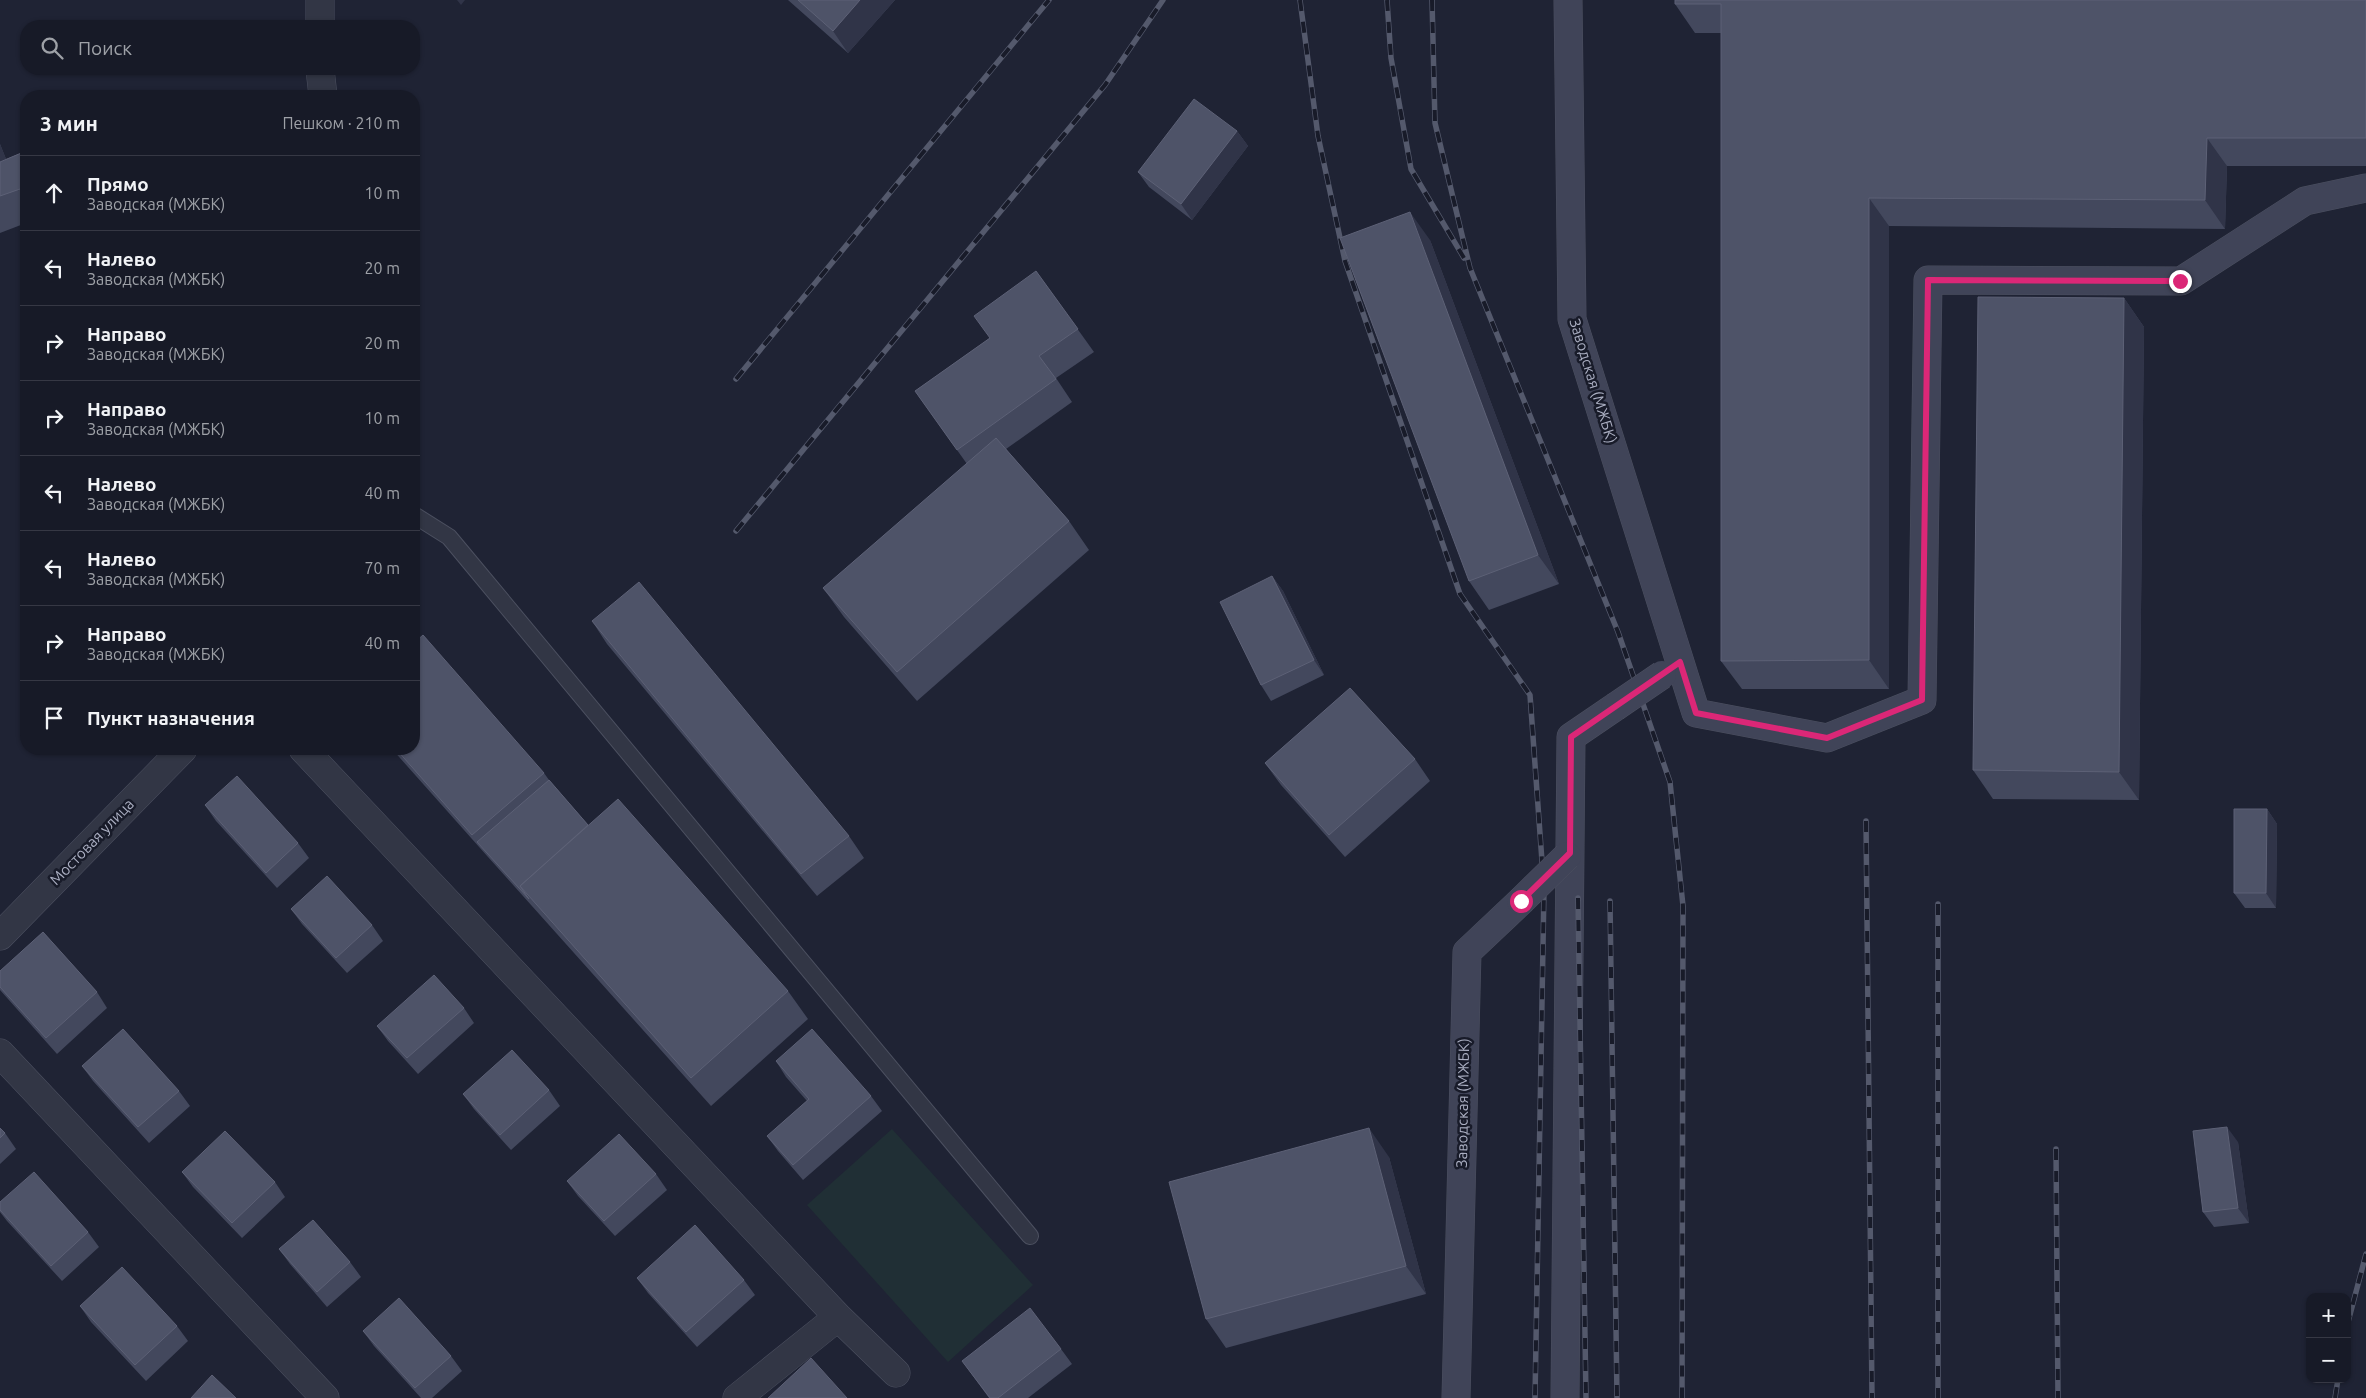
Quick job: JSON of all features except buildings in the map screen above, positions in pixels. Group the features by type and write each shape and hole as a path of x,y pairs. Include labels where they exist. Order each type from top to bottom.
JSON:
{"street":[{"path":"320,0 320,20"},
{"name":"Заводская (МЖБК)","path":"1568,0 1572,319 1671,669 1696,713 1827,738 1922,700 1928,280 2180,281 2305,201 2366,188"},
{"path":"321,75 322,90"},
{"path":"1565,1398 1568,854 1571,737 1671,669"},
{"name":"Мостовая улица","path":"0,936 177,755"},
{"path":"309,755 838,1317 896,1373"},
{"name":"Заводская (МЖБК)","path":"1456,1398 1466,952 1568,854"},
{"path":"0,1053 325,1398"},
{"path":"737,1398 838,1317"}],"lane":[{"path":"420,519 449,537 1030,1236"}],"shaded area":[{"path":"892,1129 1033,1285 948,1362 807,1205"}],"railway":[{"path":"736,379 1049,0"},
{"path":"736,531 1105,85 1163,0"},
{"path":"1300,0 1318,136 1345,261 1460,594 1530,695 1544,889 1535,1398"},
{"path":"1387,0 1391,58 1411,169 1464,258"},
{"path":"1432,0 1435,123 1470,268 1618,632 1670,782 1683,906 1682,1398"},
{"path":"1866,821 1872,1398"},
{"path":"1578,898 1586,1398"},
{"path":"1610,901 1617,1398"},
{"path":"1938,904 1938,1398"},
{"path":"2056,1149 2058,1398"},
{"path":"2351,1311 2366,1254"},
{"path":"2335,1398 2337,1383"}],"route":[{"path":"1521,901 1570,853 1571,737 1680,662 1696,713 1827,738 1922,700 1928,280 2180,281"}]}
